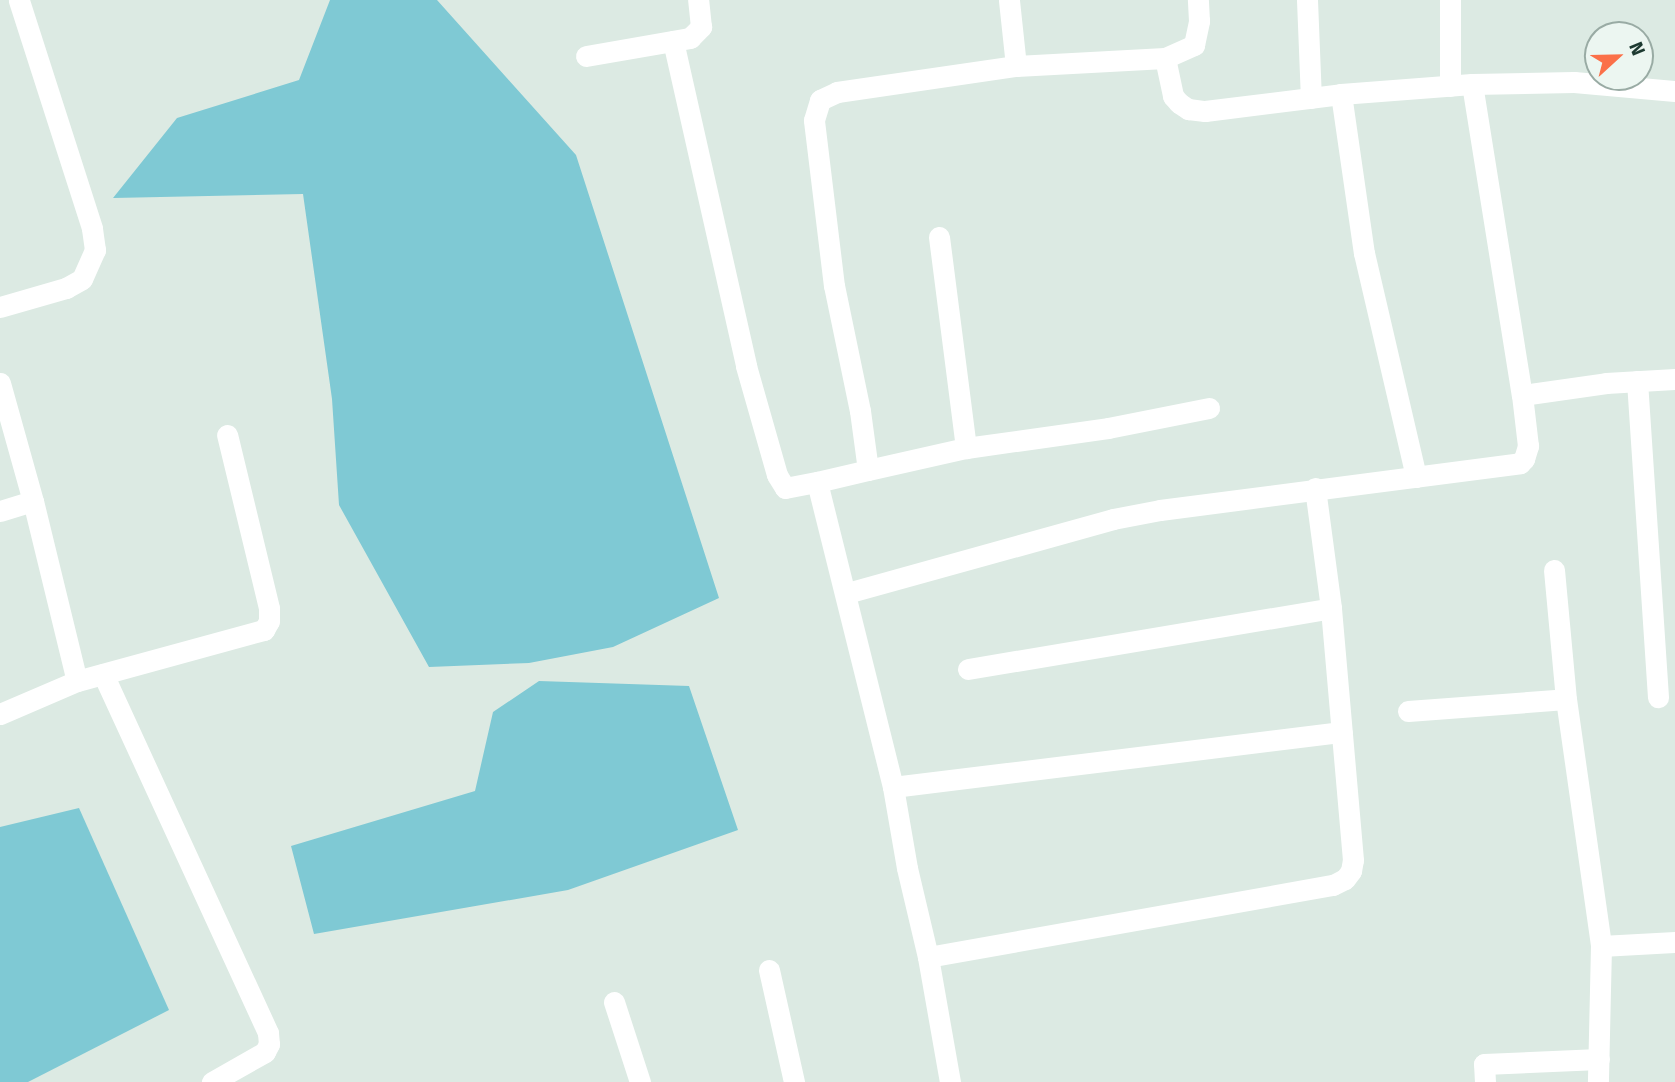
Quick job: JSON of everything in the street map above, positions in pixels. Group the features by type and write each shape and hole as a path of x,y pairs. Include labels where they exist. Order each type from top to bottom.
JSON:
{"street":[{"path":"0,307 66,288 82,279 95,250 92,228 19,0"},
{"path":"586,56 673,41 697,34 702,20 698,0"},
{"path":"1009,0 1016,66"},
{"path":"868,470 860,411 832,272 816,147 814,111 820,100 837,92 1016,66 1165,58 1194,46 1199,21 1198,0"},
{"path":"1307,0 1311,97"},
{"path":"1450,0 1450,86"},
{"path":"673,41 746,366 777,475 785,488 966,448 1108,428 1209,408"},
{"path":"1165,58 1174,96 1188,109 1205,111 1311,97 1472,84 1574,82 1675,91"},
{"path":"846,593 1113,519 1192,504 1520,463 1528,446 1522,394 1472,84"},
{"path":"1341,94 1364,253 1416,477"},
{"path":"939,237 966,448"},
{"path":"1522,394 1675,379"},
{"path":"1637,381 1658,697"},
{"path":"0,383 33,501 77,681"},
{"path":"0,714 77,681 264,630 269,621 227,435"},
{"path":"817,482 893,787 907,868 928,957 950,1082"},
{"path":"928,957 1333,886 1351,871 1353,860 1331,608 1315,488"},
{"path":"0,511 33,501"},
{"path":"1554,570 1566,699 1601,947 1598,1082"},
{"path":"968,669 1331,608"},
{"path":"103,674 268,1033 269,1044 264,1052 212,1082"},
{"path":"1408,711 1566,699"},
{"path":"893,787 1342,732"},
{"path":"1601,947 1675,942"},
{"path":"769,970 794,1082"},
{"path":"614,1002 640,1082"},
{"path":"1485,1082 1484,1064 1599,1059"}],"water":[{"path":"330,0 437,0 576,155 719,598 613,647 529,663 429,667 339,505 332,399 303,194 113,198 177,118 299,80"},
{"path":"539,681 689,686 738,830 568,890 314,934 291,846 475,791 493,712"},
{"path":"79,808 169,1010 28,1082 0,1082 0,827"}]}
